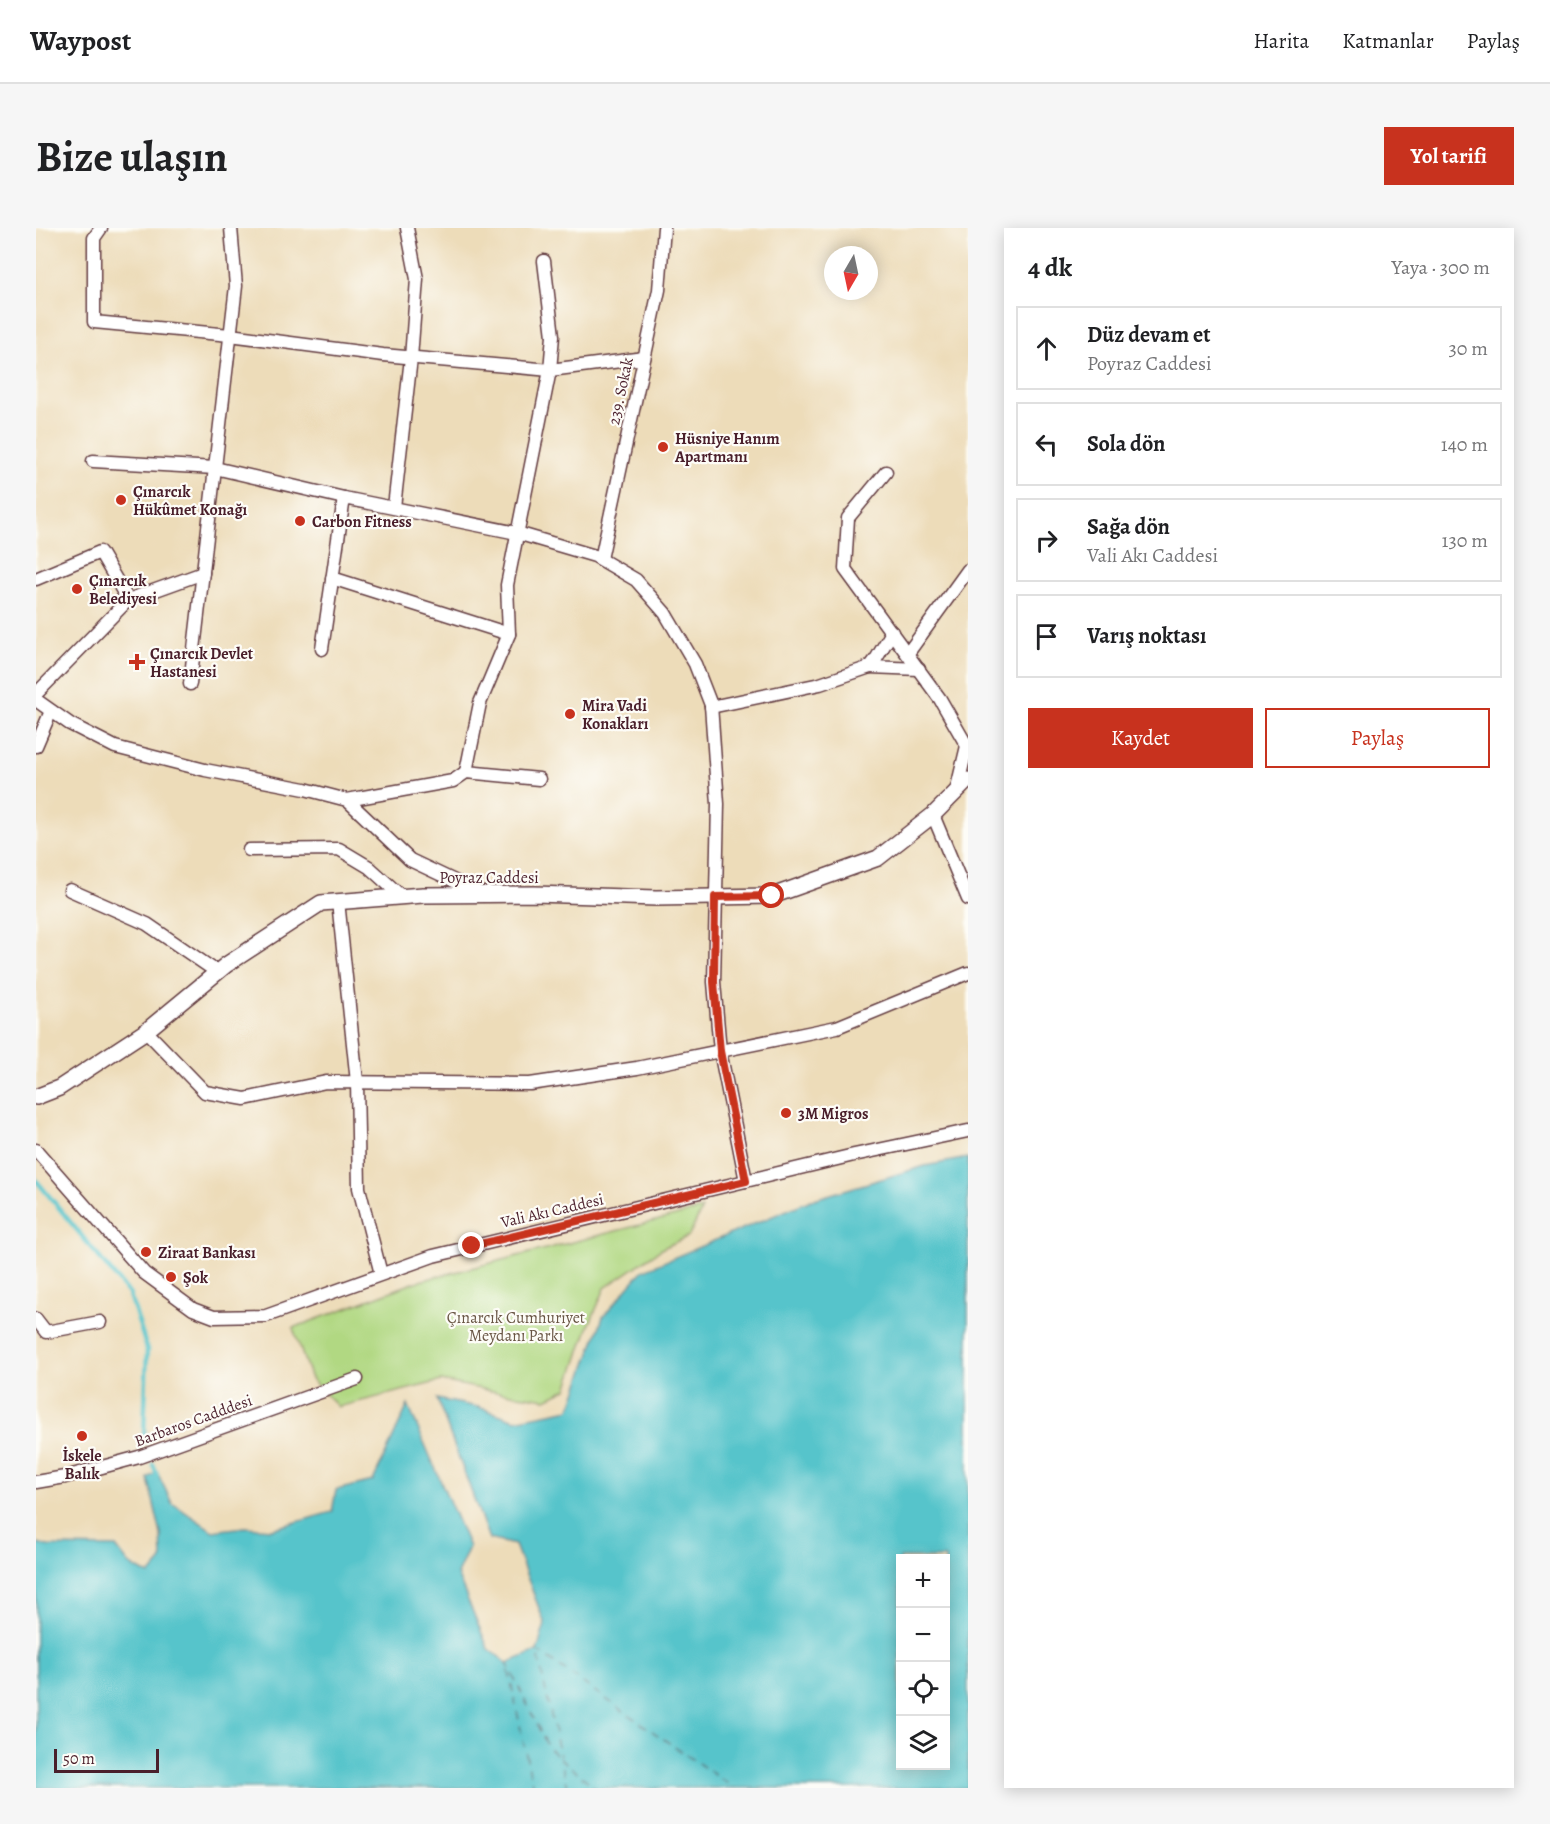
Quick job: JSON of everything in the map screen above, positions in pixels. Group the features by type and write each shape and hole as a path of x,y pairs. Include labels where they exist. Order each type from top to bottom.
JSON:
{"street":[{"path":"101,228 94,238 94,322 230,335 411,357 550,369 644,358"},
{"path":"190,684 236,286 231,228"},
{"path":"394,507 411,357 417,279 407,228"},
{"name":"239. Sokak","path":"601,560 659,290 663,228"},
{"path":"466,772 480,703 509,634 507,585 550,369 553,336 544,261"},
{"path":"93,461 215,468 344,498 517,533 601,560 636,580 665,613 696,664 711,707 718,804 714,982 720,1051 746,1181"},
{"path":"886,472 848,518 845,569 940,699 967,746 956,792"},
{"path":"322,649 344,498"},
{"path":"36,579 100,552 128,600"},
{"path":"908,653 968,570"},
{"path":"36,694 128,600 203,573"},
{"path":"332,578 509,634"},
{"path":"870,667 892,632"},
{"path":"711,707 820,684 870,667 919,669"},
{"path":"36,700 70,724 115,747 205,770 305,789 347,800 453,781 466,772 539,779"},
{"path":"36,746 51,711"},
{"name":"Poyraz Caddesi","path":"36,1098 59,1088 146,1031 217,972 321,903 401,896 483,894 656,898 772,896 878,858 933,815 968,780"},
{"path":"347,800 410,860 483,894"},
{"path":"933,815 968,899"},
{"path":"249,850 339,849 369,867 401,896"},
{"path":"70,890 147,924 217,972"},
{"path":"338,901 357,1082 359,1188 381,1274"},
{"path":"146,1031 205,1092 245,1098 326,1082 530,1084 637,1068 837,1027 968,973"},
{"name":"Vali Akı Caddesi","path":"36,1149 144,1273 193,1309 214,1317 266,1316 433,1256 854,1155 968,1131"},
{"path":"36,1319 46,1332 99,1322"},
{"name":"Barbaros Cadddesi","path":"36,1482 65,1477 139,1457 357,1379"}],"green space":[{"name":"Çınarcık Cumhuriyet Meydanı Parkı","path":"702,1209 689,1236 663,1248 605,1288 588,1328 567,1389 546,1399 441,1381 338,1407 311,1379 293,1328 416,1282"}],"water":[{"path":"968,1158 968,1788 36,1788 36,1544 116,1547 129,1564 149,1575 162,1560 161,1534 148,1478 157,1472 172,1503 213,1531 245,1527 272,1529 332,1512 336,1490 373,1481 408,1405 469,1547 457,1574 488,1648 507,1663 537,1651 545,1624 515,1545 489,1539 437,1399 478,1407 515,1420 570,1409 603,1317 642,1271 811,1200 925,1166"}],"waterway":[{"path":"36,1180 130,1295 147,1349 144,1434 146,1442"},
{"path":"153,1464 157,1476"}],"ferry route":[{"path":"567,1788 537,1651 734,1788"},
{"path":"533,1788 507,1663 549,1749 596,1788"}],"place":[{"name":"Hüsniye Hanım Apartmanı","path":"663,447"},
{"name":"Çınarcık Hükûmet Konağı","path":"121,500"},
{"name":"Carbon Fitness","path":"300,521"},
{"name":"Çınarcık Belediyesi","path":"77,589"},
{"name":"Çınarcık Devlet Hastanesi","path":"137,662"},
{"name":"Mira Vadi Konakları","path":"570,714"},
{"name":"3M Migros","path":"786,1113"},
{"name":"Ziraat Bankası","path":"146,1252"},
{"name":"Şok","path":"171,1277"},
{"name":"İskele Balık","path":"82,1436"}],"route":[{"path":"472,1246 746,1181 720,1051 714,982 715,897 772,896"}]}
